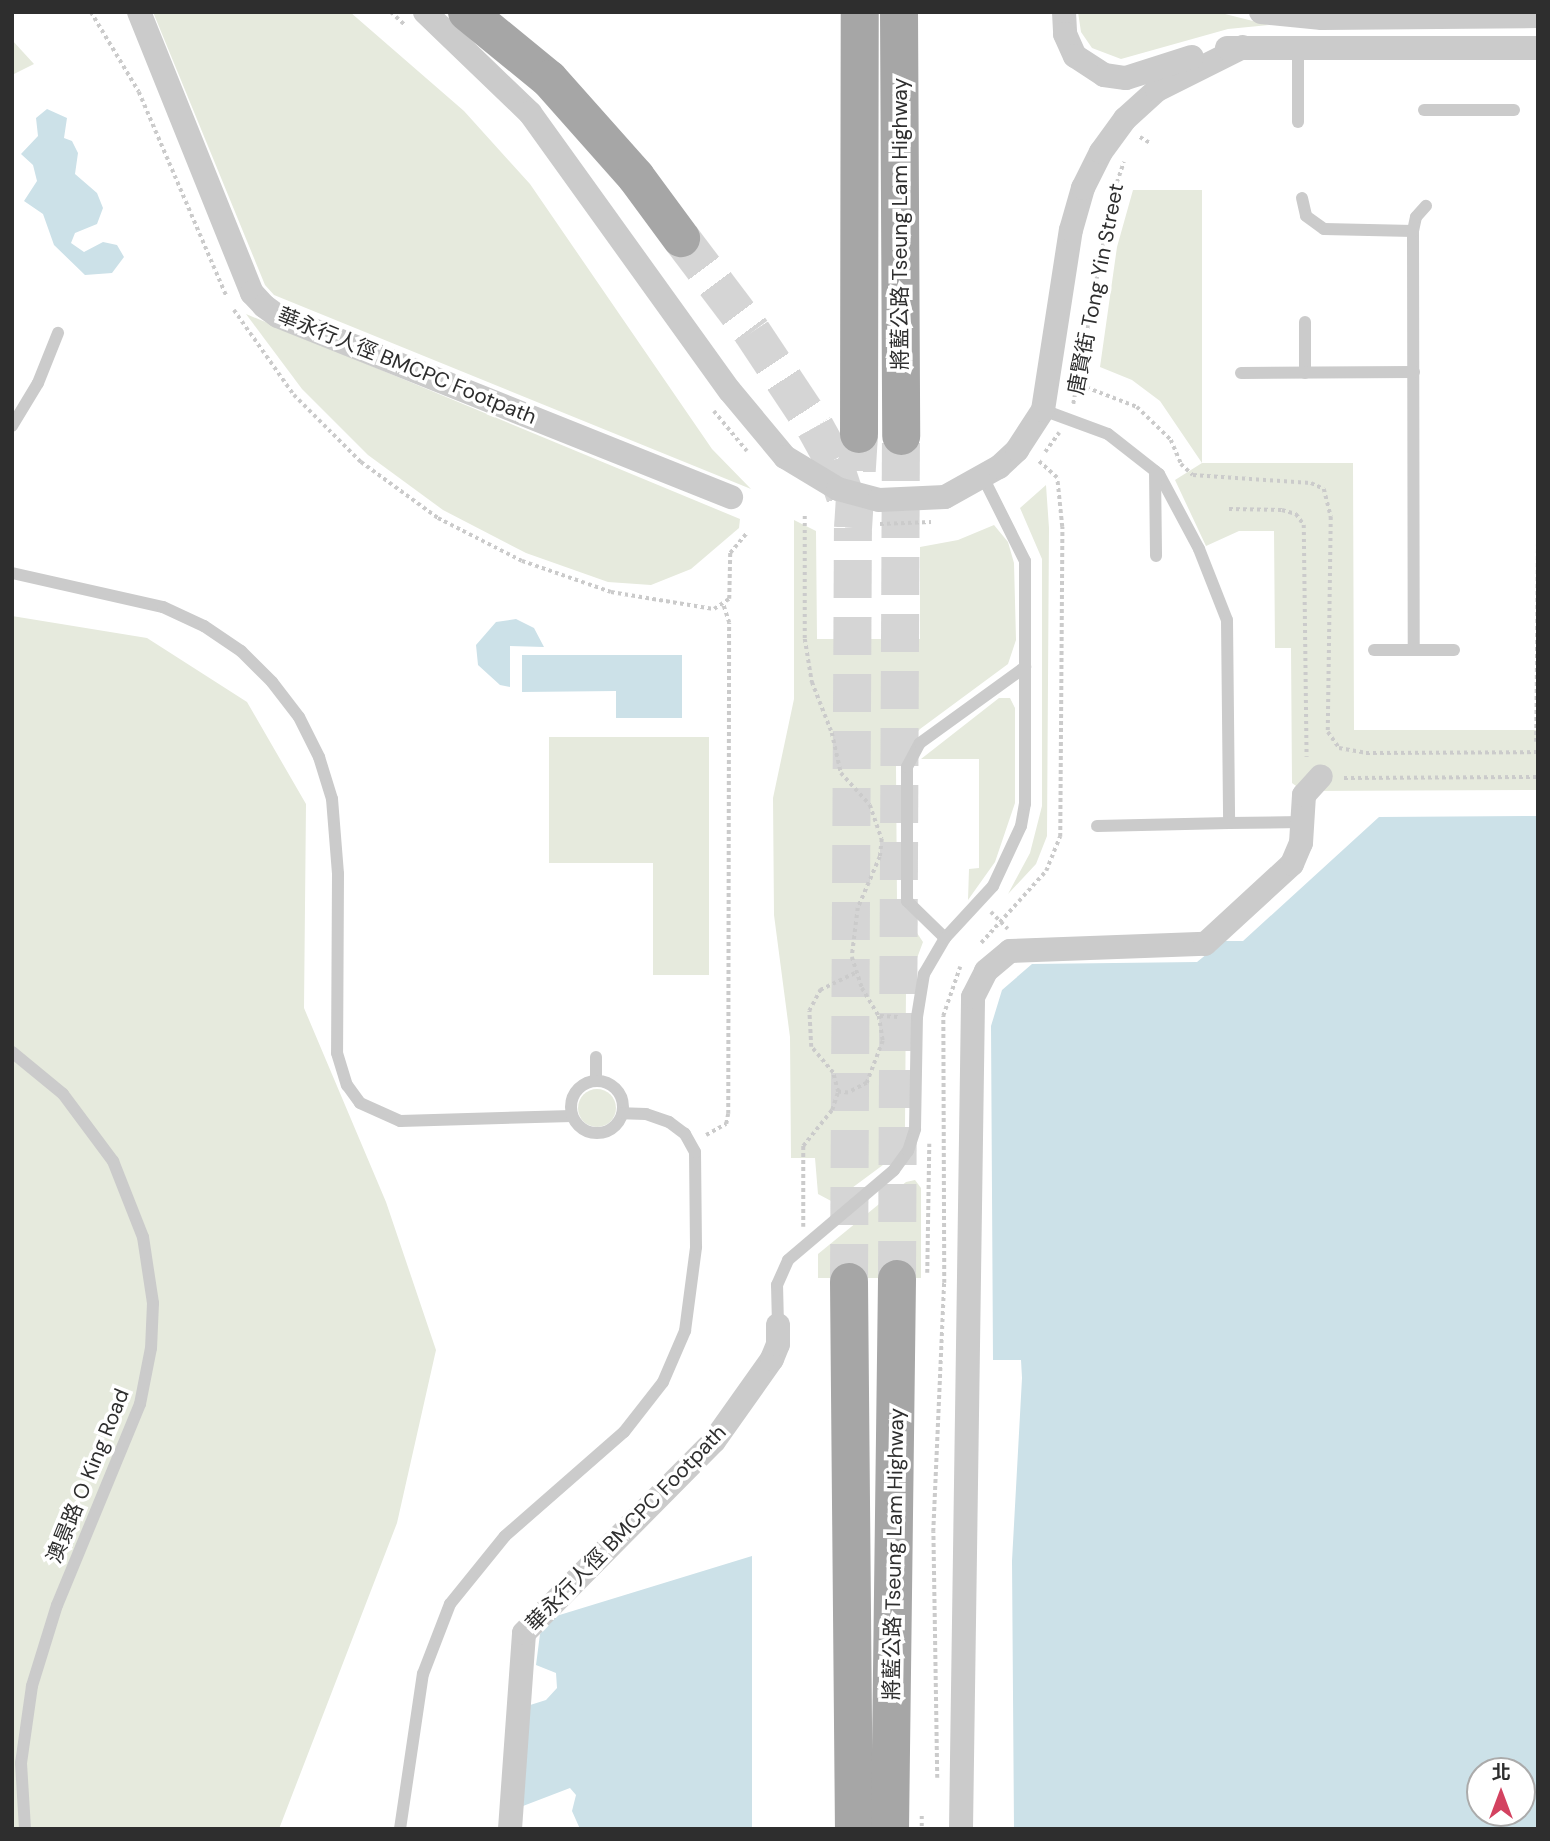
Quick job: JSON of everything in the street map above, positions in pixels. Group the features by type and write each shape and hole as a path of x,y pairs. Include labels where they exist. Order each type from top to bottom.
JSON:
{"main road":[{"path":"467,12 549,79 636,177 681,238"},
{"name":"將藍公路 Tseung Lam Highway","path":"859,434 860,12"},
{"name":"將藍公路 Tseung Lam Highway","path":"899,12 901,436"},
{"name":"將藍公路 Tseung Lam Highway","path":"890,1829 897,1279"},
{"name":"將藍公路 Tseung Lam Highway","path":"849,1282 854,1829"}],"street":[{"name":"華永行人徑 BMCPC Footpath","path":"139,12 252,293 264,306 278,316 732,497"},
{"name":"唐賢街 Tong Yin Street","path":"1064,12 1065,34 1075,56 1094,71 1115,78 1242,47 1538,48"},
{"path":"1261,12 1322,18 1538,16"},
{"name":"唐賢街 Tong Yin Street","path":"418,21 530,113 730,391 785,457 838,489 879,500 945,497 984,477 1017,450 1043,410 1071,230 1083,188 1101,152 1125,120 1157,90 1242,47"},
{"path":"961,1829 973,997 986,971 1010,951 1205,944 1292,864 1301,843 1304,795 1321,776"},
{"name":"華永行人徑 BMCPC Footpath","path":"510,1829 524,1633 714,1441 772,1359 778,1345 778,1325"}],"lane":[{"path":"1298,47 1298,122"},
{"path":"1424,110 1468,116 1514,110"},
{"path":"1302,198 1306,216 1324,229 1413,231"},
{"path":"1414,650 1413,231 1416,217 1426,206"},
{"path":"1305,322 1305,373"},
{"path":"12,426 38,383 58,334"},
{"path":"1241,373 1414,372"},
{"path":"1043,410 1068,417 1123,442 1155,471 1199,549 1227,620 1229,823"},
{"path":"1155,471 1156,556"},
{"path":"778,1325 776,1299 781,1273 803,1244 894,1170 908,1151 915,1129 919,994 930,961 945,938 993,886 1021,826 1025,804 1025,562 984,477"},
{"path":"12,573 121,595 163,607 204,626 241,651 299,717 319,757 332,799 338,874 337,1053 347,1085 360,1102 400,1121 572,1116"},
{"path":"1374,650 1454,650"},
{"path":"945,938 907,901 907,767 920,743 1025,667"},
{"path":"1097,826 1301,822"},
{"name":"澳景路 O King Road","path":"12,1052 63,1094 113,1161 143,1237 153,1324 137,1413 57,1605 32,1686 21,1763 25,1829"},
{"path":"596,1057 596,1081"},
{"path":"596,1081 617,1090 623,1113 614,1128 599,1134 583,1130 572,1116 575,1092 596,1081"},
{"path":"400,1829 423,1674 450,1604 493,1548 624,1432 657,1390 679,1348 695,1269 695,1152 685,1134 669,1122 646,1114 623,1113"}],"path":[{"path":"91,12 139,92 213,271 236,314 263,356 327,430 398,491 448,524 522,562 635,597 705,608 723,606"},
{"path":"391,12 418,21"},
{"path":"1131,145 1145,130"},
{"name":"唐賢街 Tong Yin Street","path":"1034,466 1068,417 1080,385 1112,196 1127,156"},
{"path":"1080,385 1137,407 1171,440 1181,464 1193,475 1311,483 1324,489 1331,517 1328,732 1339,748 1366,753 1538,752"},
{"path":"713,409 752,455"},
{"path":"1229,509 1282,510 1296,514 1304,525 1306,755 1321,776 1538,777"},
{"path":"805,516 805,639 811,682 832,733 841,773 870,805 882,839 880,857 855,925 856,973 879,1016 883,1041 867,1083 848,1093 838,1092"},
{"path":"1536,742 1538,518"},
{"path":"868,522 889,526 935,521"},
{"path":"711,1130 726,1124 728,1114 729,623 723,606 732,590 730,553 746,534"},
{"path":"803,1244 803,1146 831,1110 838,1092 832,1073 811,1047 808,1011 820,990 856,973"}],"shaded area":[{"path":"153,12 350,12 464,111 530,184 712,449 751,489 274,295 265,285"},
{"path":"1078,12 1217,12 1269,25 1228,29 1121,59 1092,48 1081,32"},
{"path":"12,40 34,64 12,75"},
{"path":"1133,190 1202,190 1202,463 1160,401 1132,380 1100,367 1117,247"},
{"path":"246,314 740,519 739,528 691,569 651,585 608,582 526,553 443,510 368,455 302,389"},
{"path":"1202,463 1353,463 1354,730 1538,730 1538,790 1303,791 1292,783 1291,648 1275,648 1274,531 1239,531 1206,546 1175,480"},
{"path":"1046,485 1049,528 1047,836 1036,864 1008,894 1030,853 1042,806 1042,559 1020,508"},
{"path":"794,520 816,531 817,639 920,639 920,547 958,540 994,525 1008,542 1014,563 1016,640 1008,664 920,729 901,752 896,766 897,903 923,942 906,988 905,1129 887,1162 833,1202 818,1194 815,1158 791,1158 790,1037 774,915 773,798 794,699"},
{"path":"12,616 147,638 247,702 306,804 304,1008 386,1202 436,1350 397,1523 279,1829 12,1829"},
{"path":"999,698 1010,698 1015,708 1015,803 995,862 968,900 969,869 979,868 979,759 921,759"},
{"path":"549,737 709,737 709,975 653,975 653,863 549,863"},
{"path":"597,1089 610,1095 616,1108 610,1121 597,1127 584,1121 578,1108 584,1095"},
{"path":"915,1180 921,1188 921,1278 818,1278 818,1254 906,1182"}],"water":[{"path":"47,109 67,118 64,138 72,141 78,153 75,174 97,193 103,208 97,224 75,233 71,243 84,252 103,242 117,245 124,257 112,273 85,275 54,245 43,214 24,201 37,181 33,165 21,154 38,136 36,118"},
{"path":"516,619 534,628 544,647 510,646 510,687 500,685 478,665 476,645 496,622"},
{"path":"522,655 682,655 682,718 616,718 616,691 522,692"},
{"path":"1538,816 1538,1829 1014,1829 1012,1561 1022,1378 1021,1360 993,1360 991,1026 1002,990 1032,964 1197,962 1223,941 1243,941 1379,817"},
{"path":"752,1556 752,1829 580,1829 572,1811 576,1795 570,1788 523,1806 527,1706 546,1700 557,1688 556,1673 536,1665 540,1634 553,1617"}],"tunnel":[{"path":"681,238 752,332 815,427 833,460 849,508"},
{"path":"849,1282 853,528 859,434"},
{"path":"897,1279 901,436"}]}
